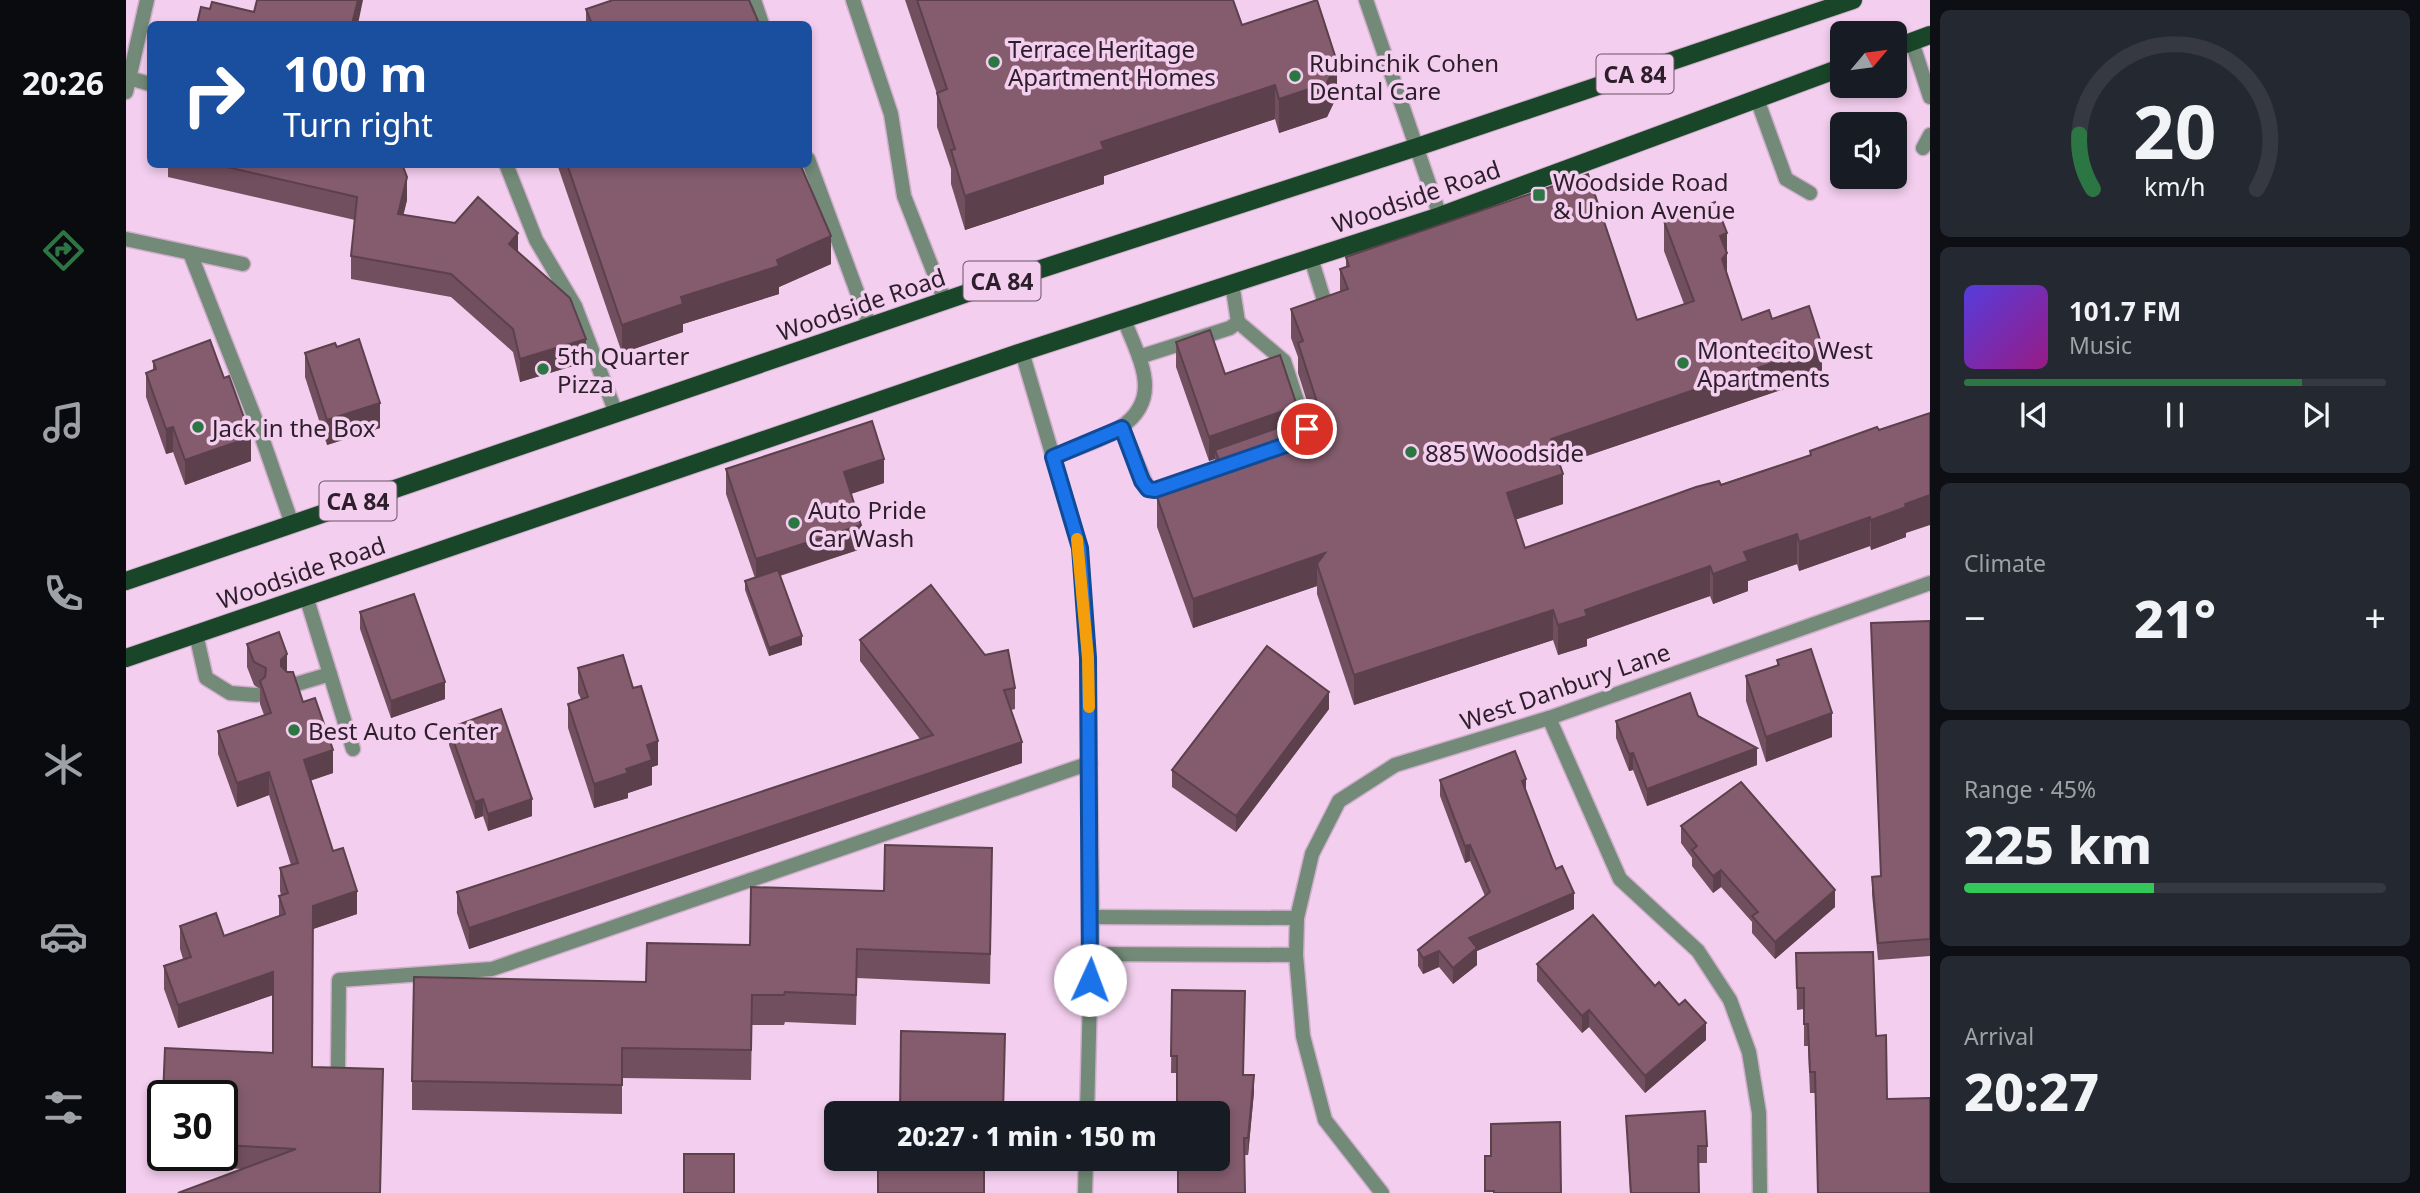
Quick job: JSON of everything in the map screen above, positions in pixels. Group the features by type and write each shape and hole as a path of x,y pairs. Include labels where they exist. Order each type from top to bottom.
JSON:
{"main road":[{"name":"Woodside Road","path":"126,581 945,301 1417,147 1853,0"},
{"path":"1908,43 1930,35"},
{"name":"Woodside Road","path":"126,658 1022,352 1440,216 1830,73"}],"street":[{"path":"147,0 128,85 147,85"},
{"path":"754,0 761,21"},
{"path":"853,0 891,114 904,196 945,301"},
{"path":"1366,0 1440,216"},
{"path":"1908,53 1930,97"},
{"path":"1757,99 1786,179 1810,193"},
{"path":"508,168 536,240 575,306 616,413"},
{"path":"811,168 870,327"},
{"path":"126,239 243,264"},
{"path":"190,253 258,426 292,524"},
{"path":"1311,258 1328,313"},
{"path":"1232,284 1238,322 1284,361 1308,435 1290,444"},
{"path":"1053,457 1122,428 1137,412 1145,387 1139,357 1124,319"},
{"path":"1139,357 1230,328 1238,322"},
{"path":"1022,352 1080,548 1088,658 1090,763 1092,917 1087,1101"},
{"path":"1122,428 1148,489 1155,490 1253,456"},
{"name":"West Danbury Lane","path":"1382,1193 1325,1119 1303,1036 1296,955 1297,918 1311,855 1339,801 1395,765 1549,718 1930,583"},
{"path":"306,596 353,749"},
{"path":"196,634 206,678 230,693 257,695"},
{"path":"290,686 330,674"},
{"path":"1549,718 1620,879 1698,951 1730,1000 1749,1052 1757,1100 1760,1193"},
{"path":"338,1067 339,980 492,969 1090,763"},
{"path":"1092,917 1297,918"},
{"path":"1091,954 1296,955"},
{"path":"1085,1193 1086,1171"}],"building":[{"path":"257,0 358,0 353,21 198,21 201,7 210,9 212,2 254,12"},
{"path":"613,0 749,0 758,21 591,21 586,9"},
{"path":"917,0 1233,0 1242,25 1317,0 1337,62 1327,83 1279,99 1275,85 1101,142 1104,149 965,196 951,150 955,149 937,93 947,89"},
{"path":"231,168 404,168 407,177 398,214 455,223 478,197 518,233 509,244 570,298 586,339 520,359 513,329 451,274 351,256 357,197"},
{"path":"568,168 802,168 831,236 777,260 779,266 681,297 683,304 622,325"},
{"path":"1588,174 1637,320 1694,301 1664,221 1715,202 1727,233 1720,236 1727,253 1722,259 1742,320 1769,310 1772,319 1809,306 1822,346 1551,439 1563,474 1507,493 1525,548 1696,487 1719,481 1721,485 1811,455 1810,451 1877,427 1879,430 1930,413 1930,495 1871,520 1870,517 1799,542 1797,534 1744,552 1748,561 1713,574 1710,566 1585,610 1587,616 1558,625 1553,610 1354,675 1317,564 1325,553 1193,599 1157,497 1224,474 1215,450 1306,418 1315,412 1317,402 1298,343 1303,341 1291,309 1348,289 1340,269 1349,266 1346,257"},
{"path":"1210,330 1225,374 1280,355 1297,406 1209,437 1176,342"},
{"path":"359,339 380,403 327,420 305,353 335,343 337,347"},
{"name":"Jack in the Box","path":"210,340 224,378 229,376 251,437 185,460 173,427 166,429 146,373 156,369 153,361"},
{"name":"Auto Pride Car Wash","path":"872,421 884,459 844,472 861,525 756,559 726,469"},
{"path":"778,570 802,636 769,648 745,581"},
{"path":"931,585 985,655 1008,650 1015,688 1004,690 1022,742 469,928 457,892 933,735 860,640"},
{"path":"414,594 445,682 391,701 360,612"},
{"path":"1930,621 1930,939 1878,943 1872,877 1881,876 1871,623"},
{"path":"279,632 287,654 281,660 281,666 287,672 293,672 303,702 315,698 333,750 304,760 333,851 343,848 357,891 313,906 312,1067 383,1069 380,1193 178,1193 296,1149 238,1146 238,1080 164,1080 165,1048 273,1053 273,972 178,1005 164,966 191,957 180,926 216,913 224,936 285,914 279,896 288,893 280,868 298,863 269,772 237,783 218,731 271,713 260,681 265,677 266,668 254,662 247,644"},
{"path":"1267,646 1329,692 1236,816 1172,770"},
{"path":"1811,649 1832,713 1766,737 1746,676 1779,665 1777,660"},
{"path":"623,655 633,688 641,686 658,741 647,745 652,760 626,769 628,773 594,784 568,704 588,697 578,668"},
{"path":"1690,693 1698,716 1757,748 1647,789 1633,753 1629,754 1616,721"},
{"path":"501,709 532,799 488,814 483,799 475,802 449,728"},
{"path":"1515,751 1526,779 1522,781 1556,869 1562,866 1574,893 1469,938 1477,948 1453,968 1439,951 1423,958 1418,950 1490,892 1470,845 1465,846 1440,780"},
{"path":"1741,782 1835,890 1775,942 1752,916 1758,912 1721,870 1713,876 1692,850 1697,846 1681,826"},
{"path":"885,845 992,848 990,954 857,949 856,995 785,992 784,995 752,995 751,1050 622,1048 622,1085 412,1081 414,977 646,982 647,943 750,945 751,887 884,891"},
{"path":"1593,915 1655,986 1659,982 1679,1005 1685,1000 1706,1023 1645,1076 1589,1010 1582,1016 1537,964"},
{"path":"1873,952 1876,1036 1886,1035 1887,1099 1930,1098 1930,1193 1818,1193 1815,1072 1810,1072 1808,1024 1804,1024 1804,988 1797,988 1796,953"},
{"path":"1172,990 1245,991 1243,1075 1254,1075 1248,1138 1244,1138 1245,1193 1178,1193 1178,1171 1230,1171 1230,1101 1177,1101 1177,1056 1171,1056"},
{"path":"901,1031 1005,1034 1003,1101 900,1101"},
{"path":"1705,1111 1707,1146 1698,1146 1699,1193 1631,1193 1626,1116"},
{"path":"1560,1122 1561,1193 1485,1191 1485,1156 1491,1156 1491,1124"},
{"path":"684,1154 734,1154 734,1193 684,1193"},
{"path":"878,1171 984,1171 984,1193 878,1193"}],"slow traffic":[{"path":"1077,539 1080,548 1088,658 1089,707"}],"place":[{"name":"Terrace Heritage Apartment Homes","path":"994,62"},
{"name":"Rubinchik Cohen Dental Care","path":"1295,76"},
{"name":"Woodside Road & Union Avenue","path":"1539,195"},
{"name":"Montecito West Apartments","path":"1683,363"},
{"name":"5th Quarter Pizza","path":"543,369"},
{"name":"Jack in the Box","path":"198,427"},
{"name":"885 Woodside","path":"1411,452"},
{"name":"Auto Pride Car Wash","path":"794,523"},
{"name":"Best Auto Center","path":"294,730"}],"route":[{"path":"1090,980 1092,917 1088,658 1080,548 1053,457 1122,428 1142,481 1148,489 1155,490 1303,439 1308,435 1307,429"}]}
